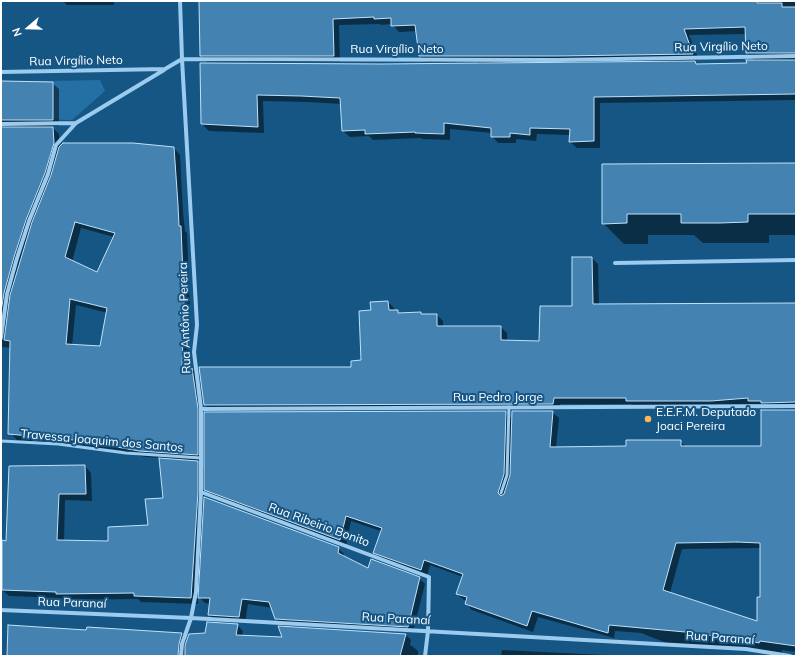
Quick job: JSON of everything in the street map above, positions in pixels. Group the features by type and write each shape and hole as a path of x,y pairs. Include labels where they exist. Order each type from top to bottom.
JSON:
{"street":[{"name":"Rua Antônio Pereira","path":"180,1 197,324 194,352 201,409 201,492 196,592 191,618 182,644 181,656"},
{"name":"Rua Virgílio Neto","path":"182,59 558,60 796,56"},
{"path":"1,338 7,294 17,258 29,221 48,174 56,145 76,123 182,59"},
{"name":"Rua Virgílio Neto","path":"1,72 165,70"},
{"path":"1,124 76,123"},
{"path":"615,263 796,260"},
{"name":"Rua Pedro Jorge","path":"201,409 796,406"},
{"name":"Rua Ribeirio Bonito","path":"201,492 429,576 428,631"},
{"name":"Rua Paranaí","path":"1,610 191,618 746,649 790,656"},
{"path":"425,656 428,631"}],"lane":[{"path":"501,493 507,474 509,407"},
{"name":"Travessa Joaquim dos Santos","path":"1,442 58,444 126,453 201,458"}],"shaded area":[{"path":"100,80 105,91 72,120 1,119 1,82"}],"building":[{"path":"199,1 757,1 757,3 782,3 782,7 796,7 796,53 746,53 745,27 684,29 693,54 419,56 415,25 391,26 391,18 374,19 374,17 333,19 334,56 200,56"},
{"path":"746,60 796,60 796,94 594,97 594,141 569,142 570,129 530,128 530,135 510,133 510,137 491,137 491,128 444,123 444,134 415,132 365,134 365,130 342,131 340,98 301,96 257,95 258,127 201,124 200,63 382,64 695,61 696,64 747,63"},
{"path":"1,81 53,82 53,120 1,120"},
{"path":"1,127 53,127 54,143 45,173 26,220 14,257 4,293 1,312"},
{"path":"63,143 133,143 174,147 179,226 181,226 184,303 182,368 192,368 198,409 198,455 139,451 117,447 117,444 8,434 10,341 4,340 10,295 32,222 51,175 59,147","holes":["75,222 115,233 97,272 65,257","70,299 107,308 100,346 66,344"]},
{"path":"796,163 796,214 748,214 748,222 681,223 681,214 627,214 627,223 602,224 602,164"},
{"path":"572,257 592,257 593,304 796,303 796,402 761,403 761,401 748,401 748,398 711,401 626,401 626,398 554,398 553,404 204,405 199,367 351,367 351,361 361,360 359,311 371,310 370,302 388,301 389,310 398,310 398,313 421,312 421,314 437,314 437,326 501,326 501,340 539,341 540,306 572,306"},
{"path":"761,410 796,410 796,646 760,641 759,643 725,635 725,638 696,633 609,625 608,633 532,611 527,626 465,604 467,597 456,594 463,574 424,560 421,570 373,553 382,528 346,516 340,540 204,490 204,412 506,411 504,474 498,493 501,496 504,494 510,475 512,411 553,411 550,447 626,446 626,440 681,440 681,446 761,446","holes":["676,543 760,543 760,597 757,597 757,621 663,590"]},
{"path":"159,458 198,461 198,492 191,598 134,596 134,593 56,594 56,592 2,590 2,540 6,541 9,466 85,465 86,494 59,494 57,540 108,541 108,527 148,525 145,499 163,498"},
{"path":"204,497 339,547 338,553 368,568 371,559 420,577 408,627 275,619 269,602 242,599 239,617 208,615 210,598 198,598"},
{"path":"207,622 238,624 236,635 282,637 278,626 406,634 400,656 185,656 185,645 189,634 205,633"},
{"path":"8,625 86,630 87,627 182,633 178,656 7,656"}],"place":[{"name":"E.E.F.M. Deputado Joaci Pereira","path":"648,419"}]}
